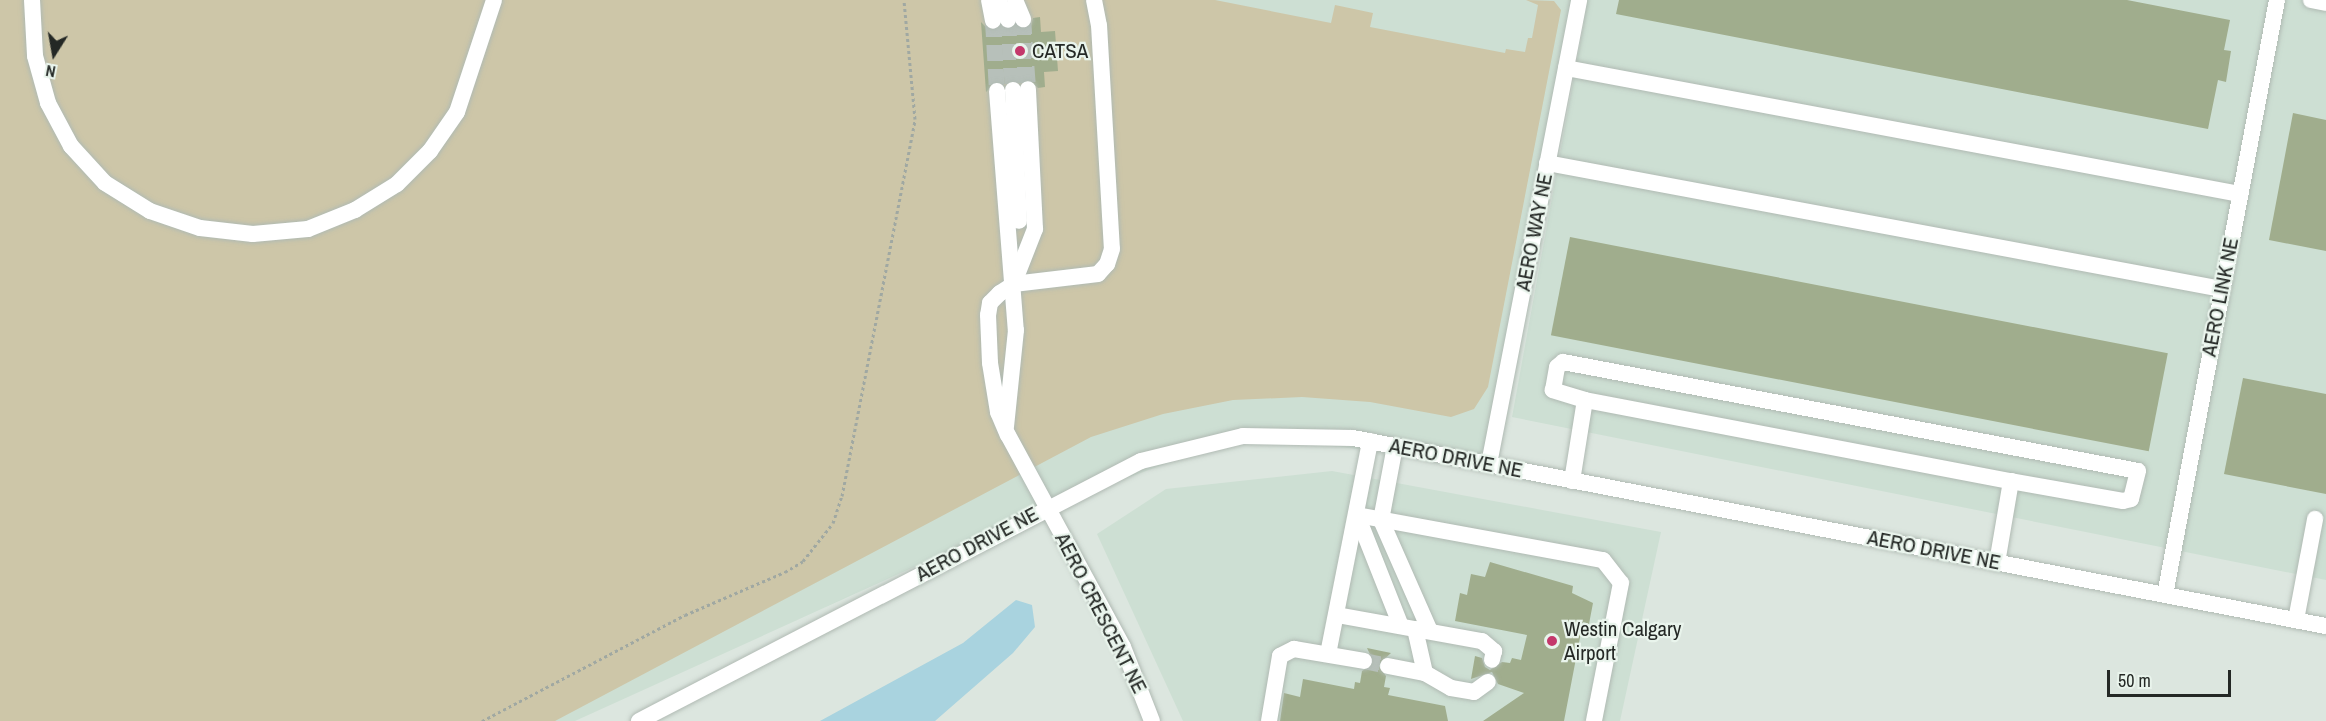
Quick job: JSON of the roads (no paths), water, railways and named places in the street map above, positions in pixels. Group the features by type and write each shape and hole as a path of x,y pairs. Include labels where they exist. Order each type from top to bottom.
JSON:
{"street":[{"path":"32,0 35,56 48,103 71,146 105,183 160,214 200,228 253,234 308,229 356,210 397,184 430,151 457,112 494,0"},
{"path":"989,0 1008,20"},
{"path":"998,0 1008,20"},
{"path":"1008,20 1015,0"},
{"path":"1014,284 1098,274 1107,264 1112,249 1099,25 1094,0"},
{"name":"AERO WAY NE","path":"1489,464 1579,0"},
{"name":"AERO LINK NE","path":"2165,595 2277,0"},
{"path":"2311,0 2326,3"},
{"path":"1566,68 2240,194"},
{"path":"1008,435 1005,418 1015,362 1014,284 1012,90 1035,229 1014,284"},
{"path":"1547,164 2222,289"},
{"name":"AERO CRESCENT NE","path":"1014,284 990,303 988,315 993,389 1008,435 1123,647 1152,721"},
{"path":"1563,362 2138,471 2131,499 2123,501 2011,481 1585,400 1553,390 1557,367 1563,362"},
{"path":"1572,481 1585,400"},
{"name":"AERO DRIVE NE","path":"639,721 1046,507 1142,461 1243,436 1370,441 2326,626"},
{"path":"1328,654 1370,441"},
{"path":"1395,446 1380,520 1415,629 1425,673"},
{"path":"1997,563 2011,481"},
{"path":"1357,514 1603,560 1621,583 1594,721"},
{"path":"1357,514 1415,629"},
{"path":"2296,620 2315,519"},
{"path":"1337,615 1482,641 1494,651 1492,660"},
{"path":"1269,721 1280,656 1294,649 1364,661"},
{"path":"1388,666 1425,673 1451,688 1474,692 1488,682"}],"water":[{"path":"1016,600 1032,605 1035,627 1013,653 935,721 820,721 963,643"}],"tunnel":[{"path":"1023,19 1028,89"},
{"path":"1008,20 1013,90"},
{"path":"993,21 997,91"},
{"path":"1364,661 1388,666"}],"place":[{"name":"CATSA","path":"1020,51"},
{"name":"Westin Calgary Airport","path":"1552,641"}]}
